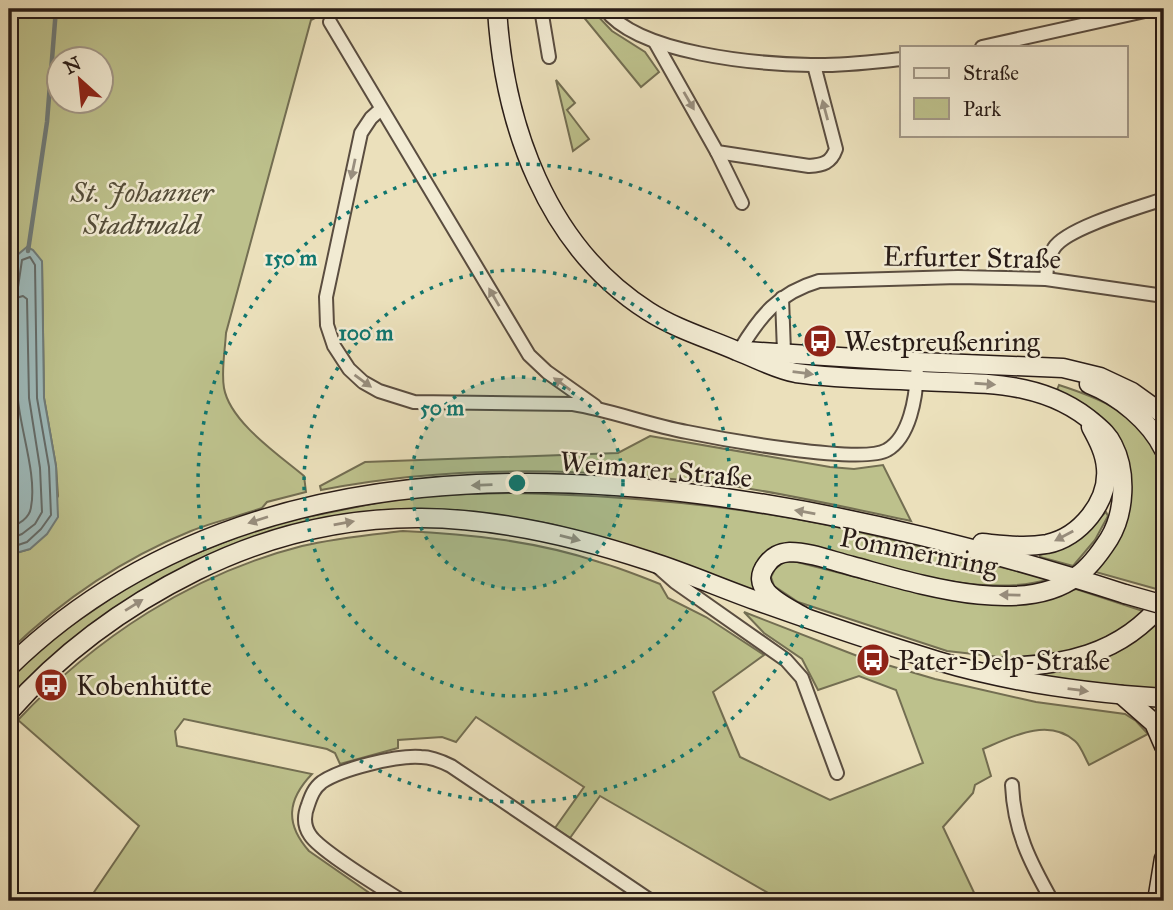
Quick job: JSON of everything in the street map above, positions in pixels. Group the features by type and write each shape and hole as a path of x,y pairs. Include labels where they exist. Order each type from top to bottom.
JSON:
{"street":[{"name":"Pommernring","path":"496,9 506,82 518,129 537,180 566,232 587,258 612,284 650,313 693,335 778,369 1029,389 1052,396 1085,415 1108,435 1114,446 1122,489 1120,506 1112,533 1102,550 1075,578 1034,594 974,593 916,583 793,552 778,554 761,572 761,586 766,593 804,617"},
{"path":"541,9 549,57"},
{"path":"605,9 630,32 655,42 717,56 814,65 900,59"},
{"path":"987,46 1154,9"},
{"path":"330,22 529,355 554,378 598,408"},
{"path":"655,42 717,152 742,203"},
{"path":"717,152 809,166 823,165 833,158 836,149 814,65"},
{"path":"381,109 361,133 326,297 327,324 334,346 349,369 363,382 379,391 414,402 534,402 598,408 687,432 832,454 866,456 887,450 897,442 904,430 911,411 918,362"},
{"path":"1046,279 1048,258 1055,245 1069,234 1164,199"},
{"name":"Erfurter Straße","path":"738,351 758,321 782,298 800,287 819,281 958,277 1046,279 1164,296"},
{"path":"782,298 784,352"},
{"name":"Pommernring","path":"738,351 1063,368 1100,377 1132,392 1164,415"},
{"name":"Pommernring","path":"1014,367 1060,374 1097,388 1126,405 1143,421 1164,450"},
{"name":"Pommernring","path":"920,535 1017,547 1047,544 1072,534 1094,511 1105,485 1105,459 1085,415"},
{"name":"Weimarer Straße","path":"9,667 62,620 109,587 198,541 265,517 364,495 434,487 582,485 738,500 920,535 1164,603"},
{"path":"9,712 42,676 121,613 159,590 239,552 302,531 354,522 434,516 534,529 603,546 804,617 940,661 1003,677 1122,695 1164,698"},
{"path":"652,562 674,582 794,668 802,678 837,773"},
{"path":"940,661 994,667 1026,667 1062,662 1122,641 1164,603"},
{"path":"1122,695 1154,723 1164,746"},
{"path":"402,901 315,842 305,824 304,814 313,791 331,777 371,764 418,756 432,758 451,766 650,901"},
{"path":"1012,785 1013,807 1019,834 1052,901"},
{"path":"1157,901 1164,858"}],"green space":[{"name":"St. Johanner Stadtwald","path":"9,9 333,9 311,20 226,333 223,368 224,388 236,413 257,437 304,476 306,492 267,502 262,508 191,531 141,554 72,598 9,651 9,555 30,549 58,496 56,466 44,398 42,262 16,257 9,302"},
{"path":"577,9 591,9 612,31 645,52 659,72 641,87"},
{"path":"556,80 575,103 567,110 589,139 573,151"},
{"path":"1059,385 1089,395 1129,418 1140,428 1157,454 1164,471 1166,501 1164,582 1160,590 1092,571 1118,536 1113,431 1098,414 1057,390"},
{"path":"650,436 830,467 854,469 883,465 911,521 739,487 582,472 477,472 372,481 321,490 320,486 365,462 618,453"},
{"path":"510,493 664,501 779,516 875,536 1050,579 1022,585 959,583 804,545 792,545 771,549 758,561 754,569 756,592 657,554 551,524 434,509 392,511 269,534 47,661 9,698 9,677 38,648 150,572 267,525 391,500 434,495"},
{"path":"1106,512 1108,516 1095,540 1073,566 1040,557 1080,538"},
{"path":"403,531 453,534 527,544 615,567 660,584 668,598 706,617 764,655 713,692 740,757 830,800 923,763 896,690 859,676 818,690 802,659 764,633 744,612 860,657 935,679 1036,702 1125,714 1148,734 1089,765 1075,741 1053,730 1017,735 983,749 991,776 975,785 973,793 943,827 978,901 782,901 600,796 570,838 555,828 584,787 476,717 456,742 442,737 398,740 398,748 340,764 335,753 327,749 184,719 175,731 177,746 312,774 298,793 292,812 301,841 309,851 381,901 88,901 139,826 18,720 79,662 113,636 184,592 222,573 302,546"},
{"path":"785,561 915,592 1017,604 1034,603 1076,589 1143,611 1117,633 1077,650 1027,660 947,651 798,602 774,586 771,577 775,569"},
{"path":"1164,618 1164,692 1106,689 1026,675 1084,663 1115,652"}],"water":[{"path":"27,247 42,261 44,398 56,466 58,517 47,534 30,549 9,555 9,302 16,256"}],"waterway":[{"path":"28,251 47,122 56,9"}],"place":[{"name":"Westpreußenring","path":"820,341"},
{"name":"Pater-Delp-Straße","path":"873,660"},
{"name":"Kobenhütte","path":"51,685"}]}
